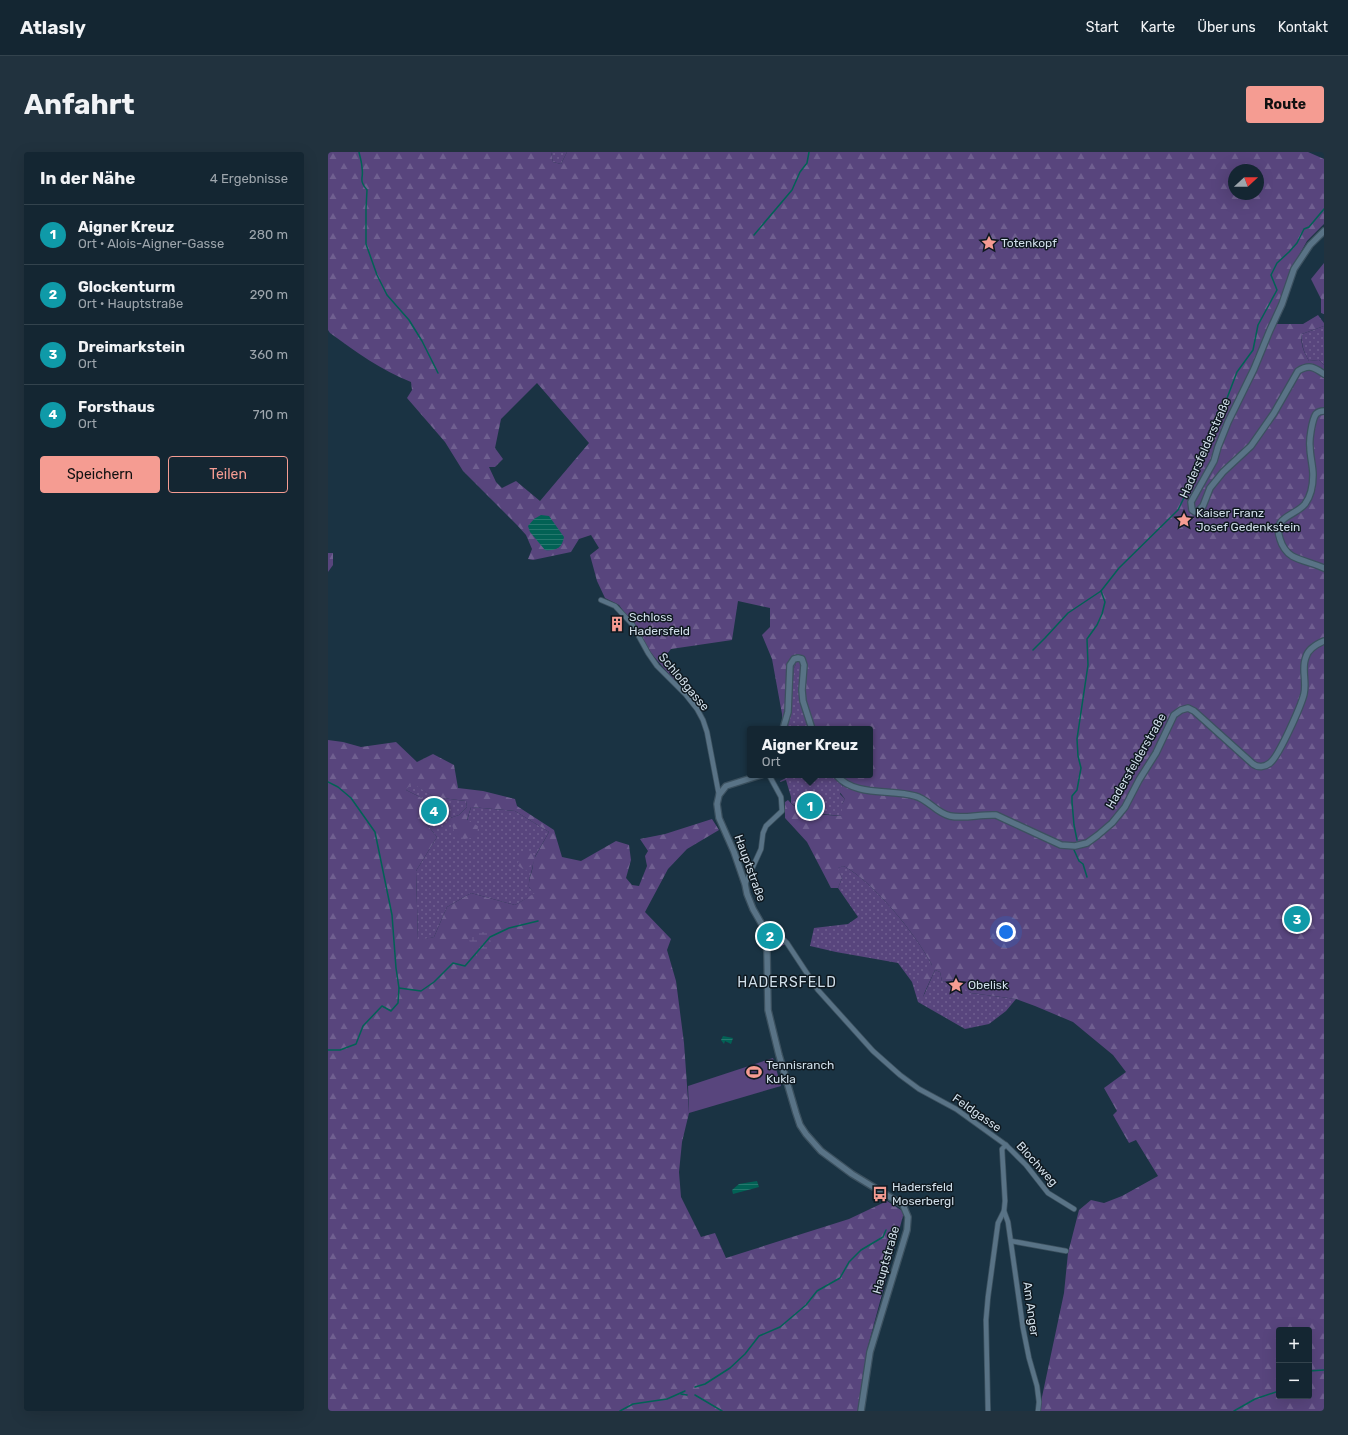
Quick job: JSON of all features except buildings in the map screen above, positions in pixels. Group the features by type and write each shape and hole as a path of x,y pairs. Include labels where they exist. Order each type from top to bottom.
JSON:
{"street":[{"name":"Hadersfelderstraße","path":"1324,230 1310,245 1294,269 1282,304 1257,363 1228,422 1214,461 1191,502 1192,510 1195,512 1198,511 1203,506 1210,488 1222,472 1251,446 1274,413 1298,371 1305,366 1314,368 1324,374"},
{"path":"1324,410 1320,411 1316,415 1311,433 1310,446 1313,474 1310,496 1305,504 1297,511 1282,519 1278,526 1278,534 1285,550 1293,557 1324,568"},
{"name":"Schloßgasse","path":"601,600 615,606 632,624 648,653 697,709 707,732 719,795"},
{"name":"Hadersfelderstraße","path":"838,778 852,787 914,796 949,816 964,817 984,814 996,815 1061,846 1075,846 1087,842 1098,835 1112,823 1125,807 1139,780 1156,753 1174,715 1181,710 1188,708 1194,711 1256,766 1263,766 1271,762 1278,752 1302,701 1305,685 1304,665 1306,655 1312,648 1324,641"},
{"path":"784,726 787,718 790,665 794,659 798,658 803,661 804,665 802,690 803,701 811,726"},
{"path":"719,795 722,790 732,784 751,778"},
{"path":"745,884 761,849 763,833 766,826 782,811 781,797 771,778"},
{"name":"Hauptstraße","path":"719,795 719,818 734,852 753,909 764,928 767,952 768,1010 778,1055 800,1125 821,1151 832,1160 903,1205 908,1217 906,1230 870,1352 861,1411"},
{"name":"Feldgasse","path":"764,928 774,931 787,943 818,990 828,1002 865,1042 895,1070 919,1089 956,1109 1006,1145 1002,1149 1005,1201 1004,1211 998,1223 986,1320 988,1411"},
{"name":"Blochweg","path":"1006,1145 1026,1165 1048,1193 1074,1209"},
{"name":"Am Anger","path":"1004,1211 1008,1222 1023,1328 1029,1358 1037,1386 1039,1402 1038,1411"},
{"path":"1011,1241 1066,1251"}],"green space":[{"path":"328,152 551,152 553,162 561,164 567,152 1308,152 1324,159 1324,224 1307,241 1294,264 1288,277 1284,295 1272,324 1303,324 1318,315 1324,323 1324,326 1302,334 1302,341 1303,348 1309,361 1319,360 1324,365 1324,1411 1039,1411 1064,1293 1068,1253 1079,1210 1091,1200 1104,1203 1122,1196 1158,1176 1136,1140 1129,1143 1113,1115 1117,1111 1104,1088 1126,1072 1113,1055 1073,1022 1016,999 971,993 959,985 957,979 953,979 950,982 942,981 940,972 935,970 922,998 917,977 932,965 925,952 905,924 881,897 856,874 844,866 838,868 842,878 838,888 831,888 807,842 785,818 785,802 788,800 799,809 806,812 842,816 842,804 845,799 839,791 843,786 836,778 873,778 873,726 808,726 799,698 801,669 798,664 796,664 794,668 787,726 782,726 782,714 772,659 762,635 770,627 770,608 738,601 732,640 671,649 663,659 678,676 675,681 650,652 637,630 619,605 605,598 597,581 590,555 599,548 591,535 579,539 571,552 533,560 528,559 532,549 526,535 463,471 445,442 407,398 412,390 411,382 389,372 349,347 328,330","holes":["537,383 589,443 540,501 516,481 502,488 496,482 489,467 495,467 503,459 495,448 501,419"]},
{"path":"551,152 567,152 561,164 553,162"},
{"path":"1324,263 1324,314 1321,313 1321,299 1311,279"},
{"path":"1324,326 1324,365 1319,360 1309,361 1303,348 1302,334"},
{"path":"328,553 333,553 333,565 328,572"},
{"path":"796,664 799,664 801,667 800,703 808,726 787,726 794,668"},
{"path":"328,740 361,747 396,742 417,762 433,754 454,765 458,788 483,791 515,799 517,806 554,830 562,857 581,861 616,841 629,845 631,860 626,878 632,885 639,886 647,866 645,856 648,851 640,839 665,834 712,819 719,830 687,849 668,869 645,912 671,939 667,950 676,981 684,1043 689,1113 682,1142 679,1172 681,1197 701,1237 715,1233 726,1258 849,1219 887,1201 904,1212 867,1350 859,1411 328,1411","holes":["412,783 434,797 466,801 467,807 459,815 450,818 455,834 464,839 477,837 478,826 467,820 471,807 515,811 549,832 535,857 528,850 521,856 517,865 526,871 533,861 529,887 535,893 515,905 471,893 447,907 434,937 418,940 416,871 437,837 425,822 422,798 406,790"]},
{"path":"786,778 836,778 843,787 840,794 845,799 842,804 842,816 804,812 791,803 791,797 786,780 780,781"},
{"path":"412,782 434,797 466,801 467,807 459,815 450,818 467,821 471,807 515,811 549,832 533,860 529,887 536,893 515,905 471,893 447,907 434,937 418,941 416,871 437,837 425,822 422,798 406,790"},
{"path":"844,866 856,874 881,897 905,924 925,952 932,965 923,997 935,970 940,972 942,981 950,982 953,979 957,979 971,993 1016,999 1006,1011 989,1024 965,1029 918,1002 912,982 898,963 810,946 814,928 848,924 858,917 838,888 842,878 837,868"},
{"path":"476,932 488,932 493,949 487,954 477,957 467,935"},
{"path":"775,935 786,944 769,951 768,939"},
{"name":"Tennisranch Kukla","path":"773,1058 781,1086 689,1113 688,1086"}],"shaded area":[{"path":"541,515 549,516 564,537 562,544 558,548 545,550 530,532 528,526 534,519"},
{"path":"723,1036 733,1038 731,1044 725,1041 724,1044 721,1040"},
{"path":"757,1181 759,1187 733,1194 732,1190 739,1184"}],"waterway":[{"path":"359,152 362,166 362,181 367,190 366,244 377,275 387,295 409,320 422,341 438,373"},
{"path":"754,235 792,190 800,172 807,163 809,152"},
{"path":"1033,650 1068,613 1101,591 1119,568 1178,510 1193,479 1195,470 1207,452 1205,443 1215,426 1217,413 1224,406 1237,372 1253,350 1258,325 1277,290 1271,275 1277,263 1297,243 1304,229 1309,227 1324,209"},
{"path":"1077,840 1072,802 1072,796 1077,790 1081,768 1078,756 1077,739 1088,665 1087,639 1097,625 1102,614 1105,602 1101,591"},
{"path":"328,782 338,787 351,798 375,832 392,915 399,988 398,1003 391,1011 382,1006 363,1026 356,1044 340,1050 328,1050"},
{"path":"1074,850 1079,861 1083,864 1087,877"},
{"path":"399,988 421,991 434,982 453,963 465,966 490,937 509,928 538,921"},
{"path":"695,1387 705,1384 730,1368 745,1354 759,1336 780,1327 806,1305 817,1291 840,1278 849,1262 861,1250 883,1237 886,1230"},
{"path":"1312,1371 1324,1370"},
{"path":"620,1411 633,1404 667,1399 685,1391"},
{"path":"1234,1411 1255,1399 1276,1392"},
{"path":"681,1394 687,1395"},
{"path":"695,1395 722,1411"}],"place":[{"name":"Totenkopf","path":"989,243"},
{"name":"Kaiser Franz Josef Gedenkstein","path":"1184,520"},
{"name":"Schloss Hadersfeld","path":"617,624"},
{"name":"Aigner Kreuz","path":"810,806"},
{"name":"Forsthaus","path":"434,811"},
{"name":"Dreimarkstein","path":"1297,919"},
{"name":"Glockenturm","path":"770,936"},
{"name":"Obelisk","path":"956,985"},
{"name":"Tennisranch Kukla","path":"754,1072"},
{"name":"Hadersfeld Moserbergl","path":"880,1194"}],"district":[{"name":"HADERSFELD","path":"787,982"}]}
